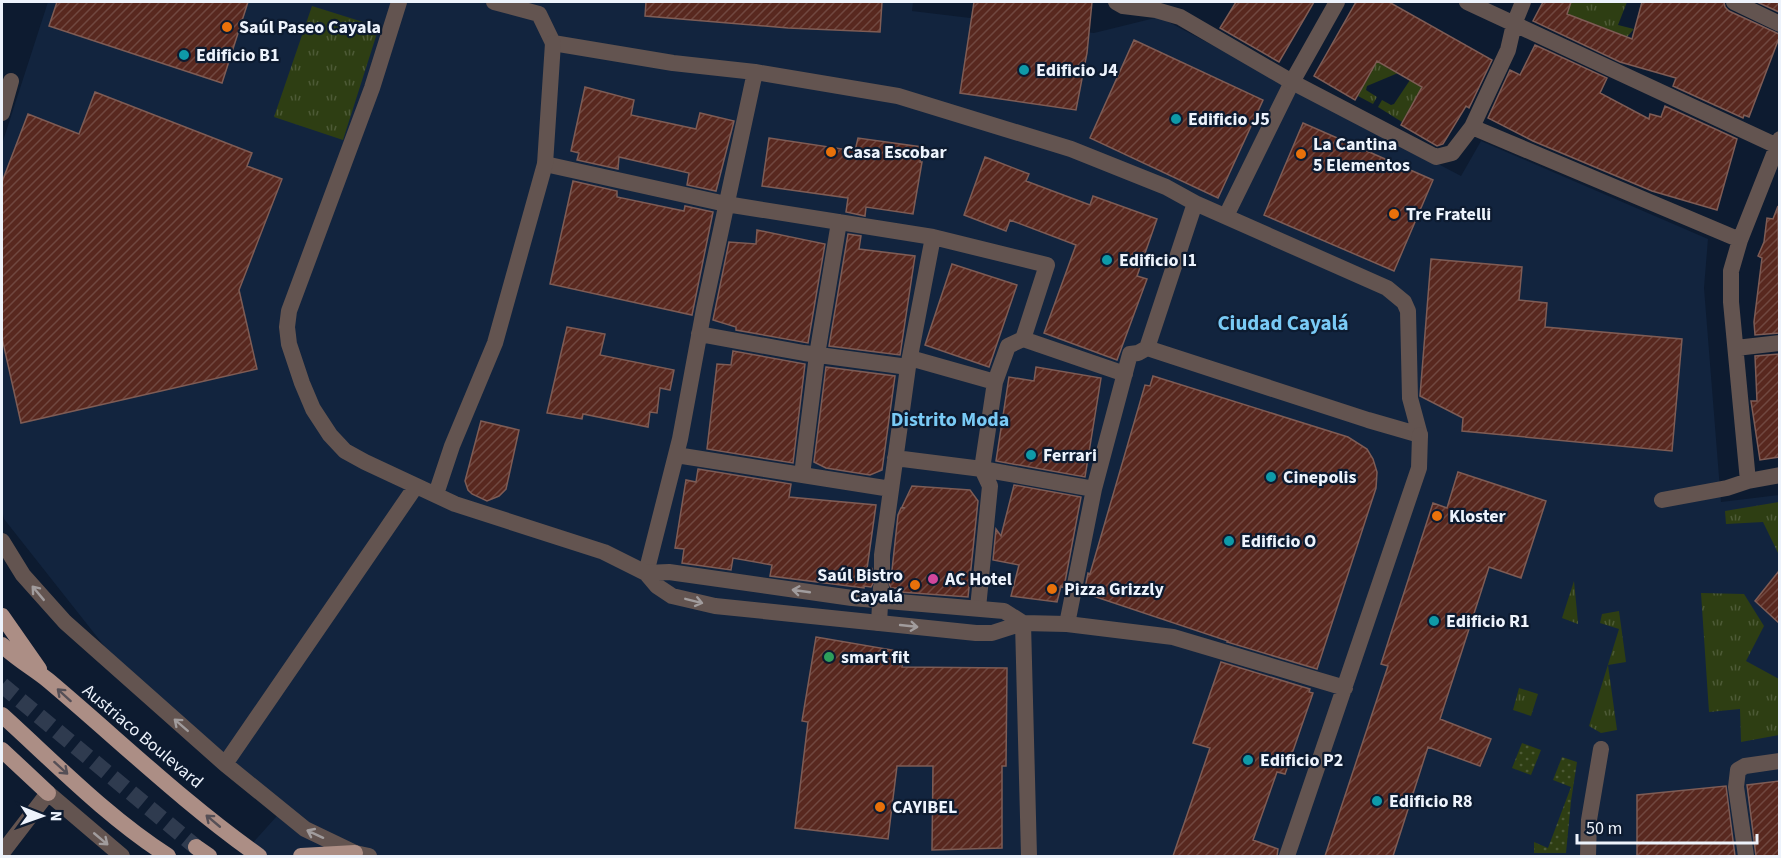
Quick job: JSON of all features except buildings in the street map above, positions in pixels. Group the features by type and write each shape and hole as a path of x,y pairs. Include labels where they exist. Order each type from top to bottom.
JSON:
{"main road":[{"path":"2,616 47,679"},
{"name":"Austriaco Boulevard","path":"2,645 47,679 232,838 259,856"},
{"path":"2,715 103,806 149,844 168,856"},
{"path":"2,750 48,794"},
{"path":"301,856 362,854"}],"street":[{"path":"399,2 372,88 289,310 287,327 289,344 302,383 330,435 345,450 365,462 455,504 604,552 646,573 657,586 672,596 716,606 976,633 992,633 1023,623 1067,624 1173,637 1345,688"},
{"path":"436,494 452,446 495,343 545,164 553,43 539,14 494,2"},
{"path":"1116,2 1123,6 1156,10 1180,17 1292,82 1436,156 1452,153 1472,127 1508,50 1514,24 1523,2"},
{"path":"1226,216 1292,82 1337,2"},
{"path":"1467,2 1778,142 1740,240 1731,271 1731,302 1749,481"},
{"path":"1734,2 1779,24"},
{"path":"553,43 673,63 755,72 898,96 1071,149 1166,187 1387,288 1404,302 1408,311 1410,398 1420,435 1419,468 1287,856"},
{"path":"646,573 676,455 699,334 755,72"},
{"path":"2,113 10,81"},
{"path":"1472,127 1740,240"},
{"path":"545,164 726,204 933,237 1047,265 1023,339"},
{"path":"1067,624 1094,489 1130,354 1147,348 1195,202"},
{"path":"802,475 839,222"},
{"path":"882,568 909,362 933,237"},
{"path":"699,334 818,355 909,362 995,382"},
{"path":"978,608 990,486 982,469 995,382 1008,346 1023,339 1125,374"},
{"path":"1736,348 1779,344"},
{"path":"1147,348 1420,435"},
{"path":"676,455 891,489"},
{"path":"895,458 982,469 1094,489"},
{"path":"1662,500 1727,488 1779,475"},
{"path":"225,764 416,486"},
{"path":"2,541 23,575 65,622 225,764 305,830 362,854"},
{"path":"646,573 669,572 881,594 1004,611 1023,623"},
{"path":"879,623 881,594"},
{"path":"1023,623 1029,856"},
{"path":"1588,856 1589,820 1601,749"},
{"path":"1746,856 1736,787 1738,770 1745,766 1779,761"},
{"path":"2,853 48,794 122,856"}],"shaded area":[{"path":"48,2 913,2 912,11 1094,33 1159,17 1461,176 1481,141 1708,239 1704,288 1721,502 1779,495 1779,856 241,856 285,807 109,652 4,519 2,509 2,144"}],"green space":[{"path":"1571,2 1627,2 1618,25 1634,29 1627,37 1567,14"},
{"path":"312,6 379,27 343,140 274,117"},
{"path":"1377,61 1398,73 1367,86 1366,90 1377,97 1373,104 1358,96"},
{"path":"1410,80 1422,87 1402,122 1378,107 1382,100 1391,105 1394,104"},
{"path":"1779,502 1779,555 1763,522 1726,524 1725,511"},
{"path":"1574,581 1578,623 1578,624 1562,618"},
{"path":"1701,593 1744,594 1764,626 1746,661 1779,679 1779,735 1741,742 1740,709 1709,712"},
{"path":"1619,611 1626,662 1608,665 1617,730 1601,733 1589,726 1619,629 1600,623 1602,614"},
{"path":"1519,688 1538,694 1531,716 1513,710"},
{"path":"1522,743 1541,750 1531,775 1512,768"},
{"path":"1562,757 1577,762 1566,853 1534,853 1534,842 1548,848 1571,787 1553,780"}],"tunnel":[{"path":"2,685 196,847"}],"place":[{"name":"Saúl Paseo Cayala","path":"227,27"},
{"name":"Edificio B1","path":"184,55"},
{"name":"Edificio J4","path":"1024,70"},
{"name":"Edificio J5","path":"1176,119"},
{"name":"Casa Escobar","path":"831,152"},
{"name":"La Cantina 5 Elementos","path":"1301,154"},
{"name":"Tre Fratelli","path":"1394,214"},
{"name":"Edificio I1","path":"1107,260"},
{"name":"Ferrari","path":"1031,455"},
{"name":"Cinepolis","path":"1271,477"},
{"name":"Kloster","path":"1437,516"},
{"name":"Edificio O","path":"1229,541"},
{"name":"AC Hotel","path":"933,579"},
{"name":"Saúl Bistro Cayalá","path":"915,585"},
{"name":"Pizza Grizzly","path":"1052,589"},
{"name":"Edificio R1","path":"1434,621"},
{"name":"smart fit","path":"829,657"},
{"name":"Edificio P2","path":"1248,760"},
{"name":"Edificio R8","path":"1377,801"},
{"name":"CAYIBEL","path":"880,807"}],"district":[{"name":"Ciudad Cayalá","path":"1283,323"},
{"name":"Distrito Moda","path":"950,419"}]}
